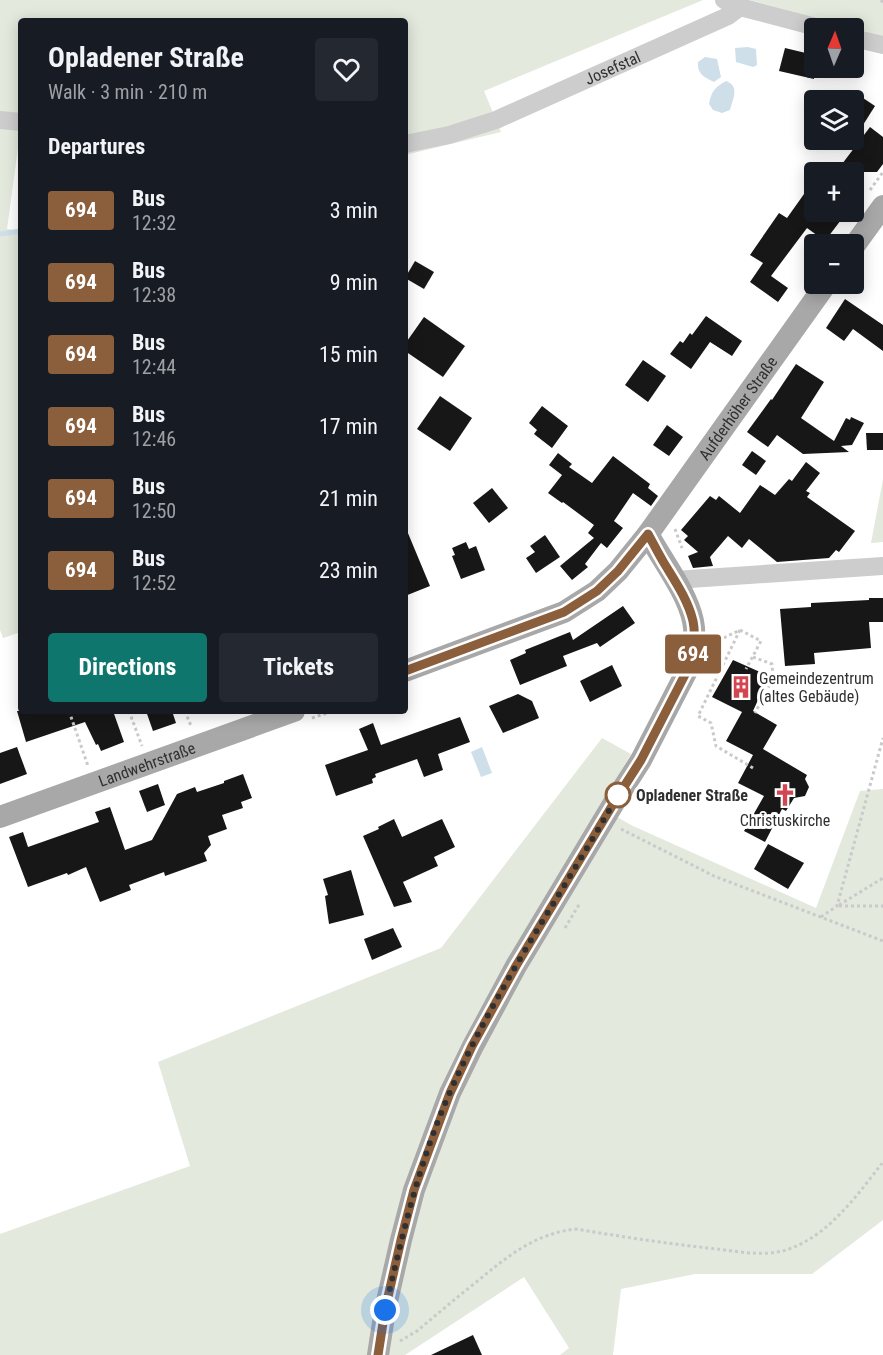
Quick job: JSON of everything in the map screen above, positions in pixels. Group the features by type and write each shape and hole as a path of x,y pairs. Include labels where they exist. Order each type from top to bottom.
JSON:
{"main road":[{"path":"863,234 883,206"},
{"name":"Aufderhöher Straße","path":"648,534 819,294"},
{"path":"378,1355 385,1310 414,1190 450,1093 472,1046 516,966 641,760 691,663 694,647 693,621 687,602 648,534 618,571 597,591 564,612 408,670"},
{"name":"Landwehrstraße","path":"0,817 286,714"}],"street":[{"name":"Josefstal","path":"408,143 449,135 496,120 728,16 732,4 804,24"},
{"path":"864,40 883,45"},
{"path":"0,120 18,122"},
{"path":"675,580 874,567"}],"path":[{"path":"709,645 740,630"},
{"path":"740,630 761,641 746,669"},
{"path":"740,630 698,716 711,723 716,746 753,768"},
{"path":"753,657 772,664 773,678 755,712"},
{"path":"70,714 94,783"},
{"path":"130,714 148,764"},
{"path":"837,906 883,738"},
{"path":"617,827 714,876 883,941"},
{"path":"820,918 883,878"},
{"path":"563,930 581,900"},
{"path":"837,906 883,906"},
{"path":"378,1355 417,1331 498,1264 533,1241 560,1231 576,1229 674,1245 754,1253 783,1251 804,1243 848,1206 883,1162"}],"shaded area":[{"path":"0,0 703,0 484,91 501,132 408,154 408,18 18,18 18,148 7,229 18,231 18,633 3,638 0,630"},
{"path":"750,0 883,0 883,36 864,31 864,18 816,18"},
{"path":"735,48 756,49 757,65 753,67 736,62"},
{"path":"705,57 717,59 721,77 714,82 700,72 698,62"},
{"path":"726,81 733,86 734,93 730,110 722,113 713,110 709,104 714,90"},
{"path":"883,479 883,542 871,543"},
{"path":"602,738 631,754 599,807 633,826 816,908 860,791 883,789 883,1220 812,1274 695,1274 621,1289 613,1355 560,1355 569,1348 524,1277 405,1355 0,1355 0,1234 190,1166 158,1062 441,948"},
{"path":"482,747 492,773 481,777 471,752"}],"building":[{"path":"785,48 804,53 804,77 779,71"},
{"path":"864,99 875,106 864,123"},
{"path":"870,127 883,137 883,164 877,172 864,172 864,162 844,162 853,150 864,150 864,135"},
{"path":"804,194 804,222 839,222 830,234 815,234 807,228 771,276 788,288 778,302 750,282 763,263 750,255 779,213 787,218"},
{"path":"415,261 434,272 424,289 408,280 408,273"},
{"path":"845,299 883,325 883,351 853,329 844,341 826,328"},
{"path":"706,316 742,341 732,356 710,342 691,369 670,354 680,341 683,343 690,333 692,335"},
{"path":"424,317 465,346 443,377 408,353 408,340"},
{"path":"643,360 666,376 648,402 625,385"},
{"path":"796,364 824,382 801,418 834,441 846,418 850,420 851,417 864,423 852,445 841,446 849,452 803,454 777,435 768,447 747,432"},
{"path":"440,396 472,418 450,451 417,429"},
{"path":"542,406 568,426 552,448 534,434 537,430 529,423"},
{"path":"667,425 683,437 669,456 653,445"},
{"path":"866,433 883,433 883,450 867,450"},
{"path":"752,451 766,461 756,475 742,465"},
{"path":"558,453 572,464 569,467 592,483 613,456 650,484 648,488 658,496 651,506 633,493 614,521 623,528 607,548 601,543 585,564 588,567 572,580 560,566 594,538 588,533 594,525 548,493 562,475 549,465"},
{"path":"806,462 820,473 806,491 810,493 807,497 855,531 839,552 836,550 829,558 777,562 749,539 742,548 728,536 710,557 713,566 693,568 688,556 698,552 684,540 688,536 681,530 710,496 716,500 719,496 740,513 760,485 775,495 789,479 792,481"},
{"path":"492,488 508,508 489,523 473,503"},
{"path":"408,533 430,586 408,595"},
{"path":"545,535 560,557 536,573 526,558 535,552 530,546"},
{"path":"466,542 469,549 476,546 485,570 461,579 452,556 455,555 452,548"},
{"path":"869,598 883,598 883,622 869,622 871,648 814,653 815,664 785,666 780,609 811,607 811,603 869,600"},
{"path":"623,606 635,623 600,647 597,643 563,656 567,666 520,685 510,660 526,653 525,650 570,632 573,640"},
{"path":"733,660 769,676 753,711 777,725 763,749 807,775 805,779 809,787 805,796 794,798 786,811 782,809 765,842 744,831 764,796 738,783 753,755 726,741 742,712 712,697"},
{"path":"612,665 622,686 590,702 580,681"},
{"path":"518,694 532,701 539,718 503,733 489,706"},
{"path":"17,711 18,714 114,714 124,742 101,751 85,722 26,742"},
{"path":"147,714 173,714 176,723 153,731"},
{"path":"460,717 470,742 438,754 443,770 424,777 417,759 375,774 376,777 372,779 373,783 336,796 325,765 368,750 359,729 373,723 381,745"},
{"path":"17,747 27,774 0,784 0,753"},
{"path":"243,774 252,798 241,802 243,808 222,815 227,829 208,836 211,845 204,853 207,861 165,876 164,872 129,885 131,890 100,902 86,867 28,887 9,837 23,832 28,847 99,822 95,812 110,807 125,850 152,840 177,794 195,787 197,792"},
{"path":"158,784 165,805 147,812 139,791"},
{"path":"394,819 402,837 442,819 455,847 434,857 438,866 403,882 412,902 394,907 363,836"},
{"path":"768,844 804,863 788,889 754,869"},
{"path":"351,870 364,915 329,924 325,896 328,895 323,879"},
{"path":"393,928 402,947 372,960 364,939"},
{"path":"473,1335 482,1355 431,1355"}],"waterway":[{"path":"0,234 18,231"}],"bus line":[{"name":"694","path":"378,1355 385,1310 414,1190 450,1093 472,1046 516,966 641,760 691,663 694,647 693,621 687,602 648,534 618,571 597,591 564,612 408,670"}],"place":[{"name":"Gemeindezentrum (altes Gebäude)","path":"741,687"},
{"name":"Opladener Straße","path":"618,795"},
{"name":"Christuskirche","path":"785,795"}],"route":[{"path":"385,1310 414,1190 450,1093 472,1046 516,966 618,795"}]}
